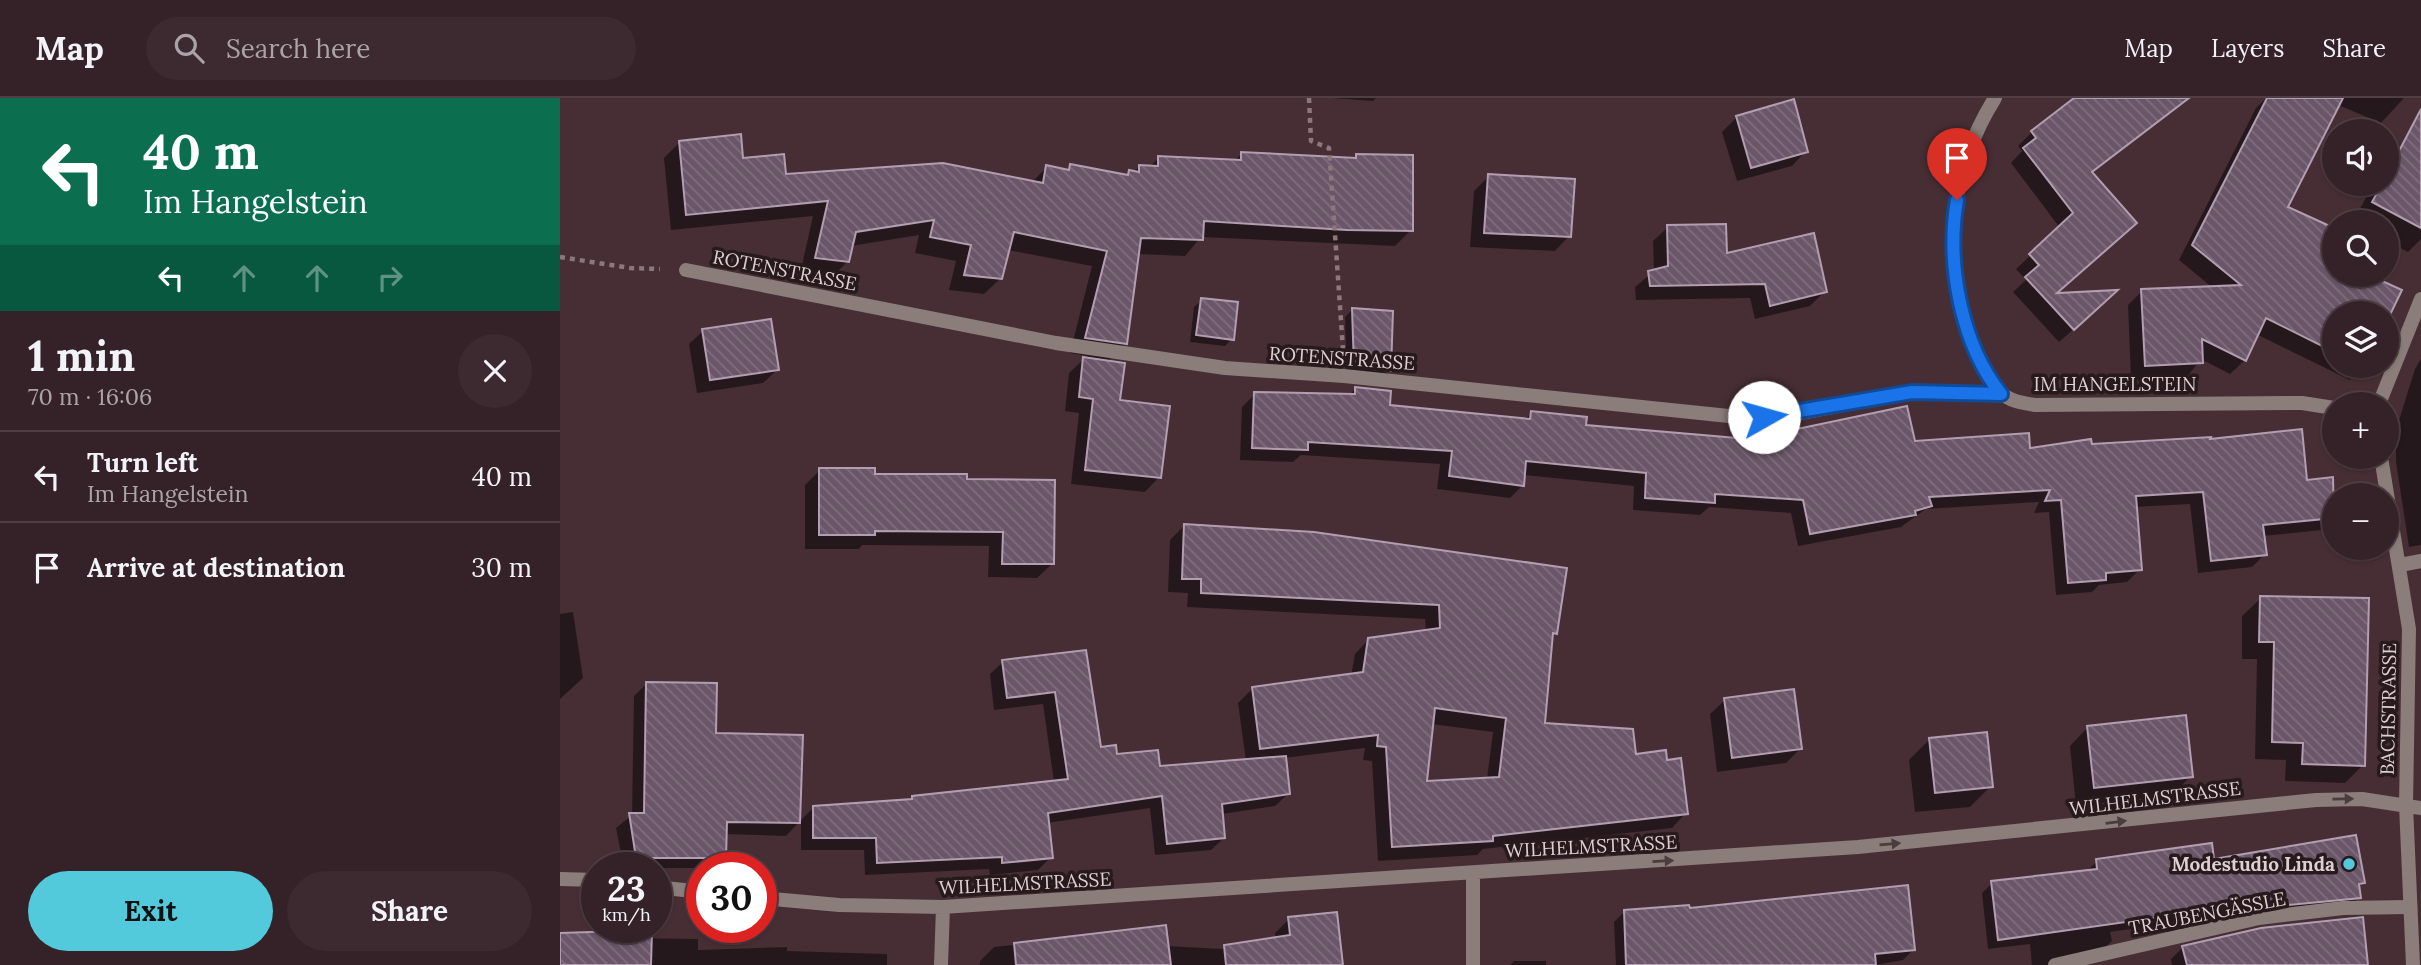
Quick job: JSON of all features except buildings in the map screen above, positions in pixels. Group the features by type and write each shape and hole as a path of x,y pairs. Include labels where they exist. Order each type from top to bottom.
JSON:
{"street":[{"path":"1995,98 1965,160 1954,215 1954,242 1959,292 1974,348 1983,369 2001,394"},
{"name":"ROTENSTRASSE","path":"686,270 1110,352 1225,368 1344,376 1748,418 1784,416 1912,392 2001,394"},
{"path":"2384,392 2421,299"},
{"name":"IM HANGELSTEIN","path":"2001,394 2012,400 2035,405 2302,403 2322,406"},
{"name":"BACHSTRASSE","path":"2383,469 2409,637 2406,805 2413,965"},
{"path":"2400,565 2421,561"},
{"name":"WILHELMSTRASSE","path":"777,899 839,905 943,907 1858,847 2316,800 2362,799 2421,808"},
{"path":"1473,873 1473,965"},
{"path":"560,879 581,880"},
{"name":"TRAUBENGÄSSLE","path":"2055,965 2259,918 2343,908 2410,906"},
{"path":"941,965 943,907"}],"path":[{"path":"1310,98 1311,141 1329,148 1344,376"},
{"path":"560,257 630,268 686,270"}],"place":[{"name":"Modestudio Linda","path":"2349,864"}],"route":[{"path":"1764,417 1784,416 1912,392 2001,394 1983,369 1974,348 1959,292 1954,242 1957,200"}]}
